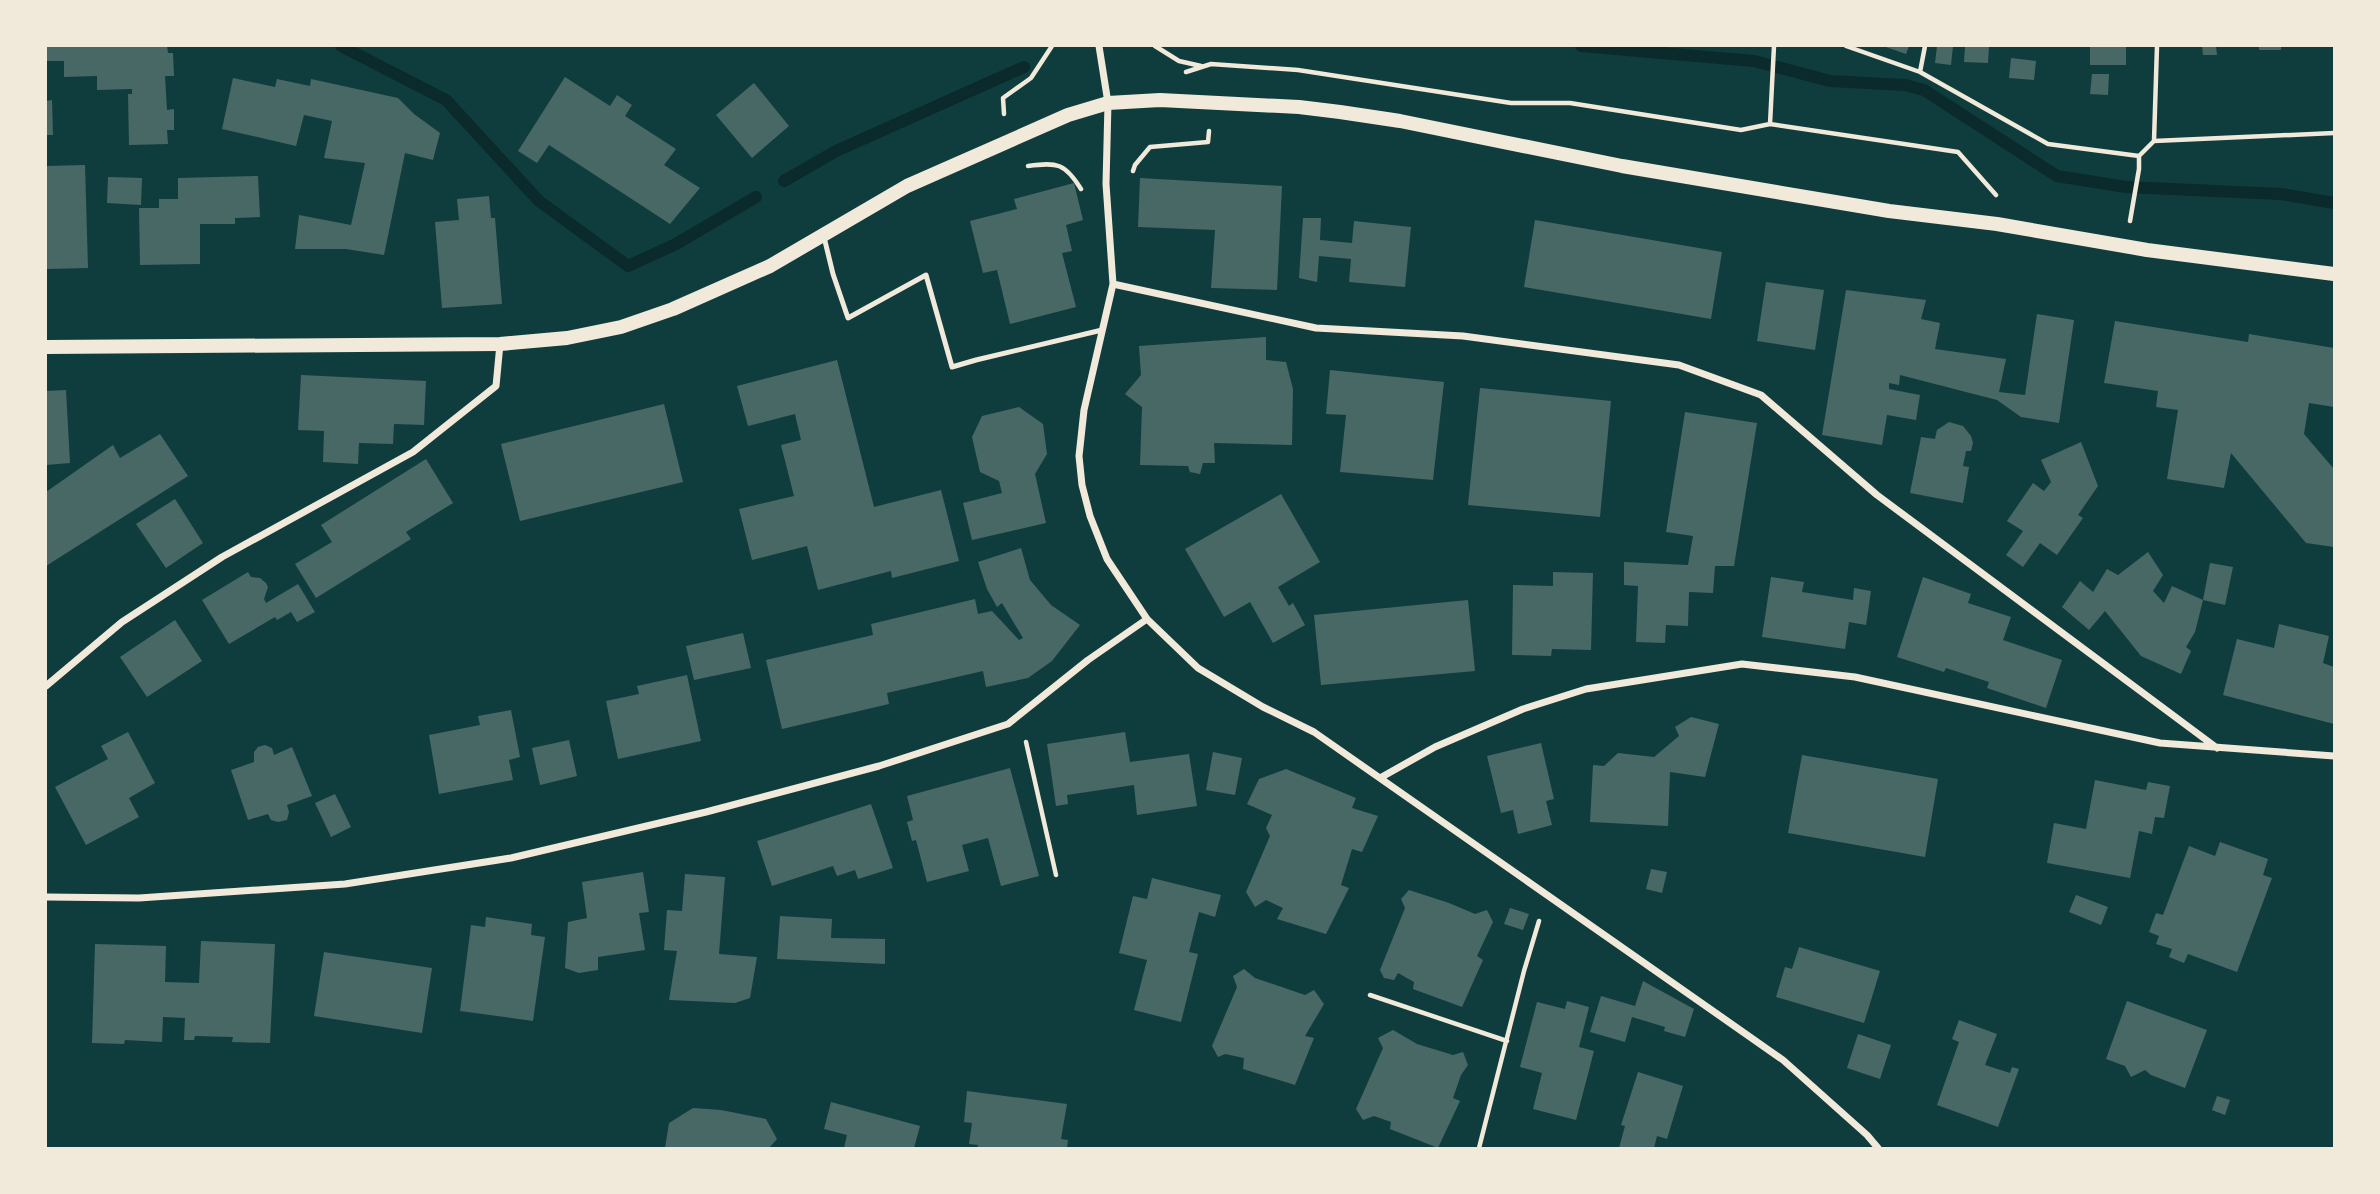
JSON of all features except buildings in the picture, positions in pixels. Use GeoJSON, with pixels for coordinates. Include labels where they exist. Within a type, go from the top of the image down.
{"type":"FeatureCollection","features":[{"type":"Feature","properties":{"kind":"main road"},"geometry":{"type":"LineString","coordinates":[[46,347],[500,344],[567,338],[621,327],[707,295],[770,266],[907,186],[1068,115],[1108,103],[1160,100],[1299,107],[1401,121],[1662,173],[1889,211],[1997,224],[2147,250],[2334,274]]}},
{"type":"Feature","properties":{"kind":"street"},"geometry":{"type":"LineString","coordinates":[[1099,46],[1108,103],[1107,184],[1112,284],[1084,410],[1079,456],[1082,485],[1090,516],[1107,559],[1147,619],[1198,668],[1263,707],[1314,732],[1783,1060],[1867,1135],[1878,1149]]}},
{"type":"Feature","properties":{"kind":"street"},"geometry":{"type":"LineString","coordinates":[[1112,284],[1316,328],[1463,336],[1679,365],[1761,395],[1877,495],[2217,748]]}},
{"type":"Feature","properties":{"kind":"street"},"geometry":{"type":"LineString","coordinates":[[46,687],[122,622],[222,557],[413,452],[496,386],[500,344]]}},
{"type":"Feature","properties":{"kind":"street"},"geometry":{"type":"LineString","coordinates":[[46,897],[139,898],[345,884],[511,858],[706,812],[879,766],[1008,724],[1088,660],[1147,619]]}},
{"type":"Feature","properties":{"kind":"street"},"geometry":{"type":"LineString","coordinates":[[1380,778],[1447,741],[1522,709],[1586,689],[1742,664],[1856,677],[2160,743],[2334,756]]}},
{"type":"Feature","properties":{"kind":"lane"},"geometry":{"type":"LineString","coordinates":[[824,236],[848,318],[926,275],[952,367],[1102,330]]}},
{"type":"Feature","properties":{"kind":"path"},"geometry":{"type":"LineString","coordinates":[[1155,46],[1179,61],[1201,66],[1211,64],[1298,70],[1511,103],[1570,103],[1741,130],[1770,124],[1958,152],[1996,192],[1997,224]]}},
{"type":"Feature","properties":{"kind":"path"},"geometry":{"type":"LineString","coordinates":[[1770,124],[1774,46]]}},
{"type":"Feature","properties":{"kind":"path"},"geometry":{"type":"LineString","coordinates":[[1846,46],[1920,72],[2048,144],[2139,156]]}},
{"type":"Feature","properties":{"kind":"path"},"geometry":{"type":"LineString","coordinates":[[1920,72],[1925,46]]}},
{"type":"Feature","properties":{"kind":"path"},"geometry":{"type":"LineString","coordinates":[[2154,141],[2157,46]]}},
{"type":"Feature","properties":{"kind":"path"},"geometry":{"type":"LineString","coordinates":[[2133,203],[2139,156],[2154,141],[2334,133]]}},
{"type":"Feature","properties":{"kind":"path"},"geometry":{"type":"LineString","coordinates":[[1025,736],[1056,875]]}},
{"type":"Feature","properties":{"kind":"path"},"geometry":{"type":"LineString","coordinates":[[1479,1149],[1541,914]]}},
{"type":"Feature","properties":{"kind":"path"},"geometry":{"type":"LineString","coordinates":[[1370,995],[1507,1041]]}},
{"type":"Feature","properties":{"kind":"waterway"},"geometry":{"type":"LineString","coordinates":[[341,46],[446,100],[539,201],[628,266],[676,244],[756,197]]}},
{"type":"Feature","properties":{"kind":"waterway"},"geometry":{"type":"LineString","coordinates":[[1581,46],[1754,61],[1830,81],[1905,85],[1924,90],[2057,176],[2126,187],[2281,194],[2334,203]]}},
{"type":"Feature","properties":{"kind":"waterway"},"geometry":{"type":"LineString","coordinates":[[784,181],[836,151],[1024,67]]}}]}
